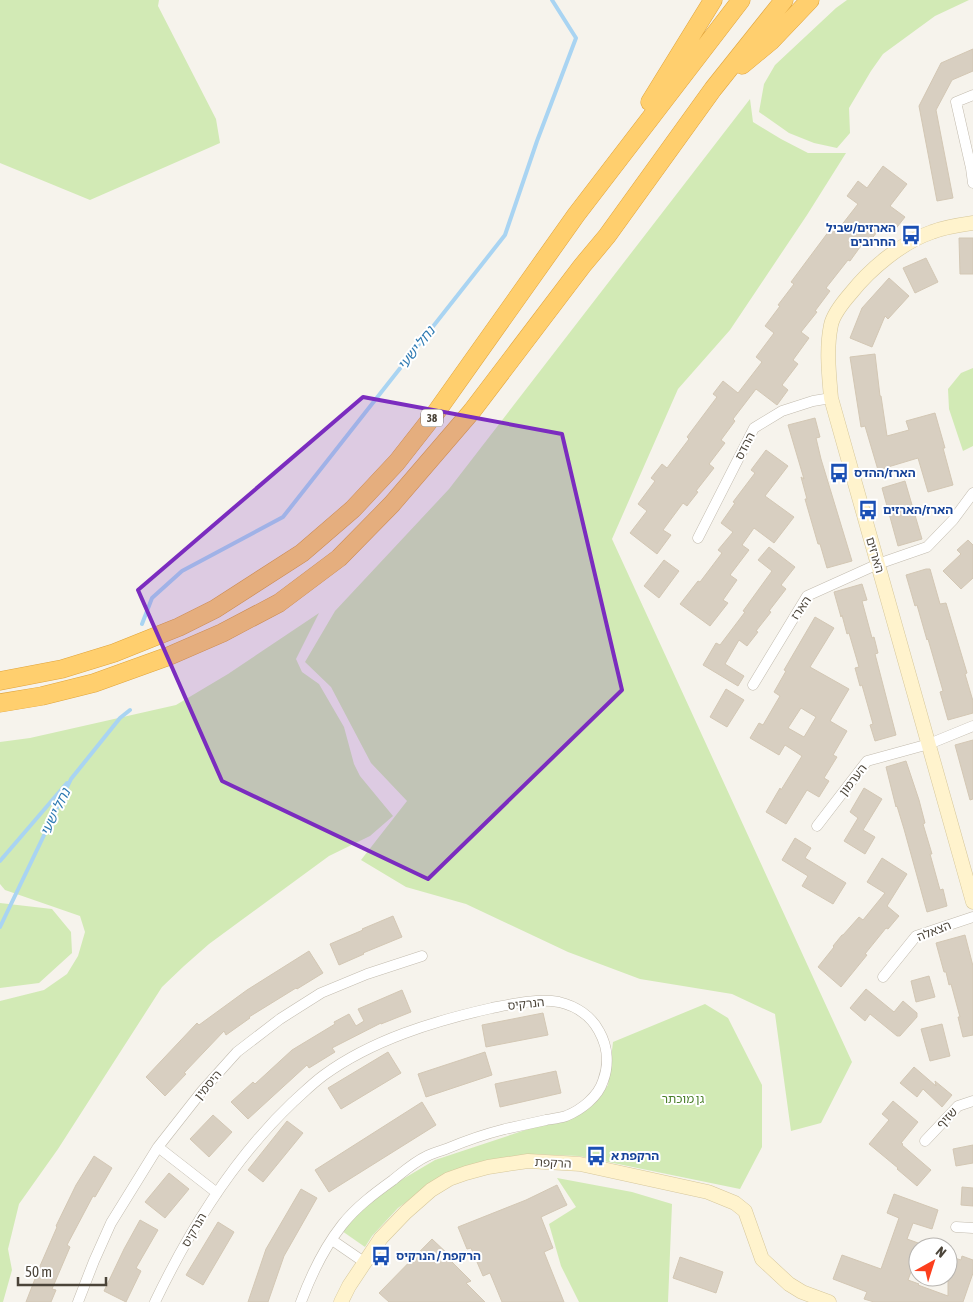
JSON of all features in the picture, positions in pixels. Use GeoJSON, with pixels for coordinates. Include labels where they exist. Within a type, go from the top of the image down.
{"type":"FeatureCollection","features":[{"type":"Feature","properties":{"kind":"highway"},"geometry":{"type":"LineString","coordinates":[[576,215],[651,101],[713,0]]}},
{"type":"Feature","properties":{"kind":"highway","name":"38"},"geometry":{"type":"LineString","coordinates":[[0,681],[62,670],[114,653],[179,627],[215,608],[302,553],[353,509],[397,462],[437,411],[576,215],[741,0]]}},
{"type":"Feature","properties":{"kind":"highway","name":"38"},"geometry":{"type":"LineString","coordinates":[[0,703],[94,684],[222,634],[279,604],[339,558],[392,504],[472,411],[607,236],[713,89],[784,0]]}},
{"type":"Feature","properties":{"kind":"highway"},"geometry":{"type":"LineString","coordinates":[[713,89],[771,40],[810,0]]}},
{"type":"Feature","properties":{"kind":"street"},"geometry":{"type":"LineString","coordinates":[[973,95],[956,102],[972,168],[973,183]]}},
{"type":"Feature","properties":{"kind":"street","name":"הארזים"},"geometry":{"type":"LineString","coordinates":[[973,223],[930,232],[908,243],[862,279],[844,302],[831,324],[828,350],[831,398],[973,902]]}},
{"type":"Feature","properties":{"kind":"street","name":"ההדס"},"geometry":{"type":"LineString","coordinates":[[698,538],[754,428],[782,411],[812,401],[831,398]]}},
{"type":"Feature","properties":{"kind":"street","name":"הארז"},"geometry":{"type":"LineString","coordinates":[[753,685],[807,596],[878,564],[927,546],[953,520],[973,493]]}},
{"type":"Feature","properties":{"kind":"street","name":"הערמון"},"geometry":{"type":"LineString","coordinates":[[817,826],[868,761],[929,744],[973,726]]}},
{"type":"Feature","properties":{"kind":"street","name":"הצאלה"},"geometry":{"type":"LineString","coordinates":[[883,977],[916,936],[973,917]]}},
{"type":"Feature","properties":{"kind":"street","name":"היסמין"},"geometry":{"type":"LineString","coordinates":[[78,1302],[111,1223],[158,1147],[202,1091],[236,1052],[280,1019],[321,993],[367,974],[422,956]]}},
{"type":"Feature","properties":{"kind":"street","name":"הנרקיס"},"geometry":{"type":"LineString","coordinates":[[155,1302],[164,1282],[217,1193],[252,1145],[278,1116],[324,1075],[383,1042],[465,1014],[512,1004],[541,1001],[558,1002],[575,1008],[589,1017],[604,1041],[607,1056],[602,1085],[592,1099],[583,1107],[566,1116],[501,1130],[426,1156],[384,1186],[359,1207],[342,1225],[312,1274],[301,1302]]}},
{"type":"Feature","properties":{"kind":"street","name":"שזיף"},"geometry":{"type":"LineString","coordinates":[[925,1141],[958,1106],[973,1101]]}},
{"type":"Feature","properties":{"kind":"street"},"geometry":{"type":"LineString","coordinates":[[158,1147],[217,1193]]}},
{"type":"Feature","properties":{"kind":"street","name":"הרקפת"},"geometry":{"type":"LineString","coordinates":[[341,1302],[349,1286],[381,1238],[431,1190],[449,1179],[466,1173],[488,1167],[528,1161],[580,1164],[708,1192],[735,1203],[745,1211],[762,1259],[789,1284],[802,1292],[829,1302]]}},
{"type":"Feature","properties":{"kind":"street"},"geometry":{"type":"LineString","coordinates":[[956,1227],[973,1228]]}},
{"type":"Feature","properties":{"kind":"street"},"geometry":{"type":"LineString","coordinates":[[332,1240],[364,1262]]}},
{"type":"Feature","properties":{"kind":"highlighted area"},"geometry":{"type":"Polygon","coordinates":[[[363,397],[562,434],[622,690],[428,879],[222,781],[138,590],[363,397]]]}},
{"type":"Feature","properties":{"kind":"green space"},"geometry":{"type":"Polygon","coordinates":[[[0,0],[159,0],[158,6],[216,119],[220,143],[90,200],[0,163],[0,0]]]}},
{"type":"Feature","properties":{"kind":"green space"},"geometry":{"type":"Polygon","coordinates":[[[847,0],[969,0],[935,16],[883,54],[849,108],[850,133],[837,148],[814,143],[789,133],[759,112],[764,84],[775,65],[847,0]]]}},
{"type":"Feature","properties":{"kind":"green space"},"geometry":{"type":"Polygon","coordinates":[[[750,99],[753,122],[781,139],[808,153],[846,153],[730,330],[678,389],[612,539],[852,1062],[821,1123],[791,1131],[775,1014],[732,994],[640,979],[568,952],[466,904],[406,887],[361,860],[407,801],[371,763],[331,687],[305,662],[335,611],[449,489],[750,99]]]}},
{"type":"Feature","properties":{"kind":"green space"},"geometry":{"type":"Polygon","coordinates":[[[973,368],[973,446],[963,451],[949,409],[948,389],[961,373],[973,368]]]}},
{"type":"Feature","properties":{"kind":"green space"},"geometry":{"type":"Polygon","coordinates":[[[319,613],[296,659],[302,672],[319,684],[344,727],[354,764],[360,776],[393,816],[370,836],[329,856],[209,944],[162,987],[58,1149],[19,1204],[8,1249],[12,1270],[3,1302],[0,1302],[0,1001],[44,990],[67,974],[78,956],[85,932],[80,916],[5,890],[0,884],[0,742],[30,738],[176,705],[228,674],[319,613]]]}},
{"type":"Feature","properties":{"kind":"green space"},"geometry":{"type":"Polygon","coordinates":[[[0,903],[52,909],[71,932],[72,953],[39,983],[0,988],[0,903]]]}},
{"type":"Feature","properties":{"kind":"green space","name":"גן מוכתר"},"geometry":{"type":"Polygon","coordinates":[[[705,1004],[728,1018],[762,1085],[762,1147],[740,1189],[579,1156],[528,1154],[447,1175],[429,1185],[398,1208],[372,1236],[365,1247],[342,1231],[376,1195],[435,1160],[583,1111],[597,1100],[608,1085],[613,1042],[705,1004]]]}},
{"type":"Feature","properties":{"kind":"green space"},"geometry":{"type":"Polygon","coordinates":[[[557,1178],[632,1192],[672,1204],[668,1302],[579,1302],[561,1266],[549,1224],[576,1207],[557,1178]]]}},
{"type":"Feature","properties":{"kind":"building"},"geometry":{"type":"Polygon","coordinates":[[[973,49],[973,71],[952,80],[936,110],[953,198],[937,201],[919,106],[941,63],[973,49]]]}},
{"type":"Feature","properties":{"kind":"building"},"geometry":{"type":"Polygon","coordinates":[[[883,166],[907,184],[890,206],[905,217],[894,231],[884,223],[866,246],[863,243],[826,288],[830,291],[815,311],[817,312],[801,332],[809,338],[793,360],[798,364],[782,385],[788,390],[777,405],[756,389],[733,419],[735,421],[721,440],[725,443],[709,464],[714,468],[687,506],[683,503],[663,530],[671,535],[657,554],[630,533],[647,511],[638,504],[655,481],[651,478],[662,464],[667,468],[689,439],[687,437],[717,397],[713,394],[723,381],[738,393],[762,362],[756,357],[774,333],[765,326],[794,284],[791,282],[832,227],[837,231],[858,204],[847,196],[858,181],[867,188],[883,166]]]}},
{"type":"Feature","properties":{"kind":"building"},"geometry":{"type":"Polygon","coordinates":[[[959,238],[973,238],[973,274],[960,274],[959,238]]]}},
{"type":"Feature","properties":{"kind":"building"},"geometry":{"type":"Polygon","coordinates":[[[926,258],[938,282],[915,293],[903,268],[926,258]]]}},
{"type":"Feature","properties":{"kind":"building"},"geometry":{"type":"Polygon","coordinates":[[[889,278],[909,296],[888,319],[885,316],[872,347],[850,338],[862,308],[889,278]]]}},
{"type":"Feature","properties":{"kind":"building"},"geometry":{"type":"Polygon","coordinates":[[[875,354],[887,436],[909,430],[906,421],[935,413],[953,485],[928,492],[918,458],[878,470],[865,426],[861,427],[850,357],[875,354]]]}},
{"type":"Feature","properties":{"kind":"building"},"geometry":{"type":"Polygon","coordinates":[[[815,418],[820,437],[816,438],[821,459],[852,561],[827,568],[805,499],[807,499],[801,477],[804,479],[788,425],[815,418]]]}},
{"type":"Feature","properties":{"kind":"building"},"geometry":{"type":"Polygon","coordinates":[[[766,450],[788,466],[765,496],[794,517],[774,543],[754,528],[742,545],[749,550],[730,575],[737,580],[723,600],[728,603],[710,626],[680,604],[722,553],[718,550],[733,532],[721,523],[735,503],[733,502],[755,473],[751,470],[766,450]]]}},
{"type":"Feature","properties":{"kind":"building"},"geometry":{"type":"Polygon","coordinates":[[[905,481],[922,539],[898,546],[882,488],[905,481]]]}},
{"type":"Feature","properties":{"kind":"building"},"geometry":{"type":"Polygon","coordinates":[[[968,540],[973,545],[973,578],[961,589],[943,571],[961,554],[957,550],[968,540]]]}},
{"type":"Feature","properties":{"kind":"building"},"geometry":{"type":"Polygon","coordinates":[[[769,547],[795,567],[781,585],[786,589],[769,611],[771,612],[756,631],[758,632],[747,646],[739,640],[725,664],[744,676],[738,686],[703,665],[716,643],[720,645],[772,571],[758,560],[769,547]]]}},
{"type":"Feature","properties":{"kind":"building"},"geometry":{"type":"Polygon","coordinates":[[[664,560],[679,571],[659,598],[644,586],[664,560]]]}},
{"type":"Feature","properties":{"kind":"building"},"geometry":{"type":"Polygon","coordinates":[[[930,569],[940,604],[946,603],[967,673],[965,674],[973,701],[973,713],[948,720],[940,692],[943,691],[928,639],[917,605],[915,606],[906,575],[930,569]]]}},
{"type":"Feature","properties":{"kind":"building"},"geometry":{"type":"Polygon","coordinates":[[[862,584],[867,600],[862,601],[872,638],[874,637],[878,653],[875,654],[896,735],[875,741],[870,725],[873,724],[855,668],[859,667],[834,592],[862,584]]]}},
{"type":"Feature","properties":{"kind":"building"},"geometry":{"type":"Polygon","coordinates":[[[815,617],[834,628],[810,667],[849,689],[830,721],[847,731],[833,755],[837,757],[824,778],[829,781],[819,797],[807,790],[786,824],[766,812],[802,756],[785,745],[779,755],[750,738],[759,723],[763,725],[780,696],[774,692],[786,671],[784,670],[815,617]],[[801,708],[788,728],[804,737],[816,717],[801,708]]]}},
{"type":"Feature","properties":{"kind":"building"},"geometry":{"type":"Polygon","coordinates":[[[726,689],[744,700],[727,727],[710,717],[726,689]]]}},
{"type":"Feature","properties":{"kind":"building"},"geometry":{"type":"Polygon","coordinates":[[[973,740],[973,799],[970,800],[955,745],[973,740]]]}},
{"type":"Feature","properties":{"kind":"building"},"geometry":{"type":"Polygon","coordinates":[[[906,761],[919,800],[925,823],[923,824],[932,854],[930,854],[940,890],[943,889],[947,906],[927,912],[886,767],[906,761]]]}},
{"type":"Feature","properties":{"kind":"building"},"geometry":{"type":"Polygon","coordinates":[[[864,788],[882,799],[863,830],[875,837],[865,854],[844,841],[858,818],[850,812],[864,788]]]}},
{"type":"Feature","properties":{"kind":"building"},"geometry":{"type":"Polygon","coordinates":[[[795,838],[811,848],[805,858],[846,883],[833,904],[802,886],[808,876],[782,860],[795,838]]]}},
{"type":"Feature","properties":{"kind":"building"},"geometry":{"type":"Polygon","coordinates":[[[882,858],[907,874],[887,906],[899,916],[888,929],[886,928],[841,987],[818,967],[842,935],[859,917],[863,920],[885,893],[867,882],[882,858]]]}},
{"type":"Feature","properties":{"kind":"building"},"geometry":{"type":"Polygon","coordinates":[[[393,916],[402,937],[339,965],[330,944],[393,916]]]}},
{"type":"Feature","properties":{"kind":"building"},"geometry":{"type":"Polygon","coordinates":[[[965,935],[973,966],[973,1035],[963,1037],[951,984],[949,985],[946,972],[944,972],[936,943],[965,935]]]}},
{"type":"Feature","properties":{"kind":"building"},"geometry":{"type":"Polygon","coordinates":[[[309,951],[323,973],[249,1017],[226,1035],[224,1031],[165,1096],[146,1077],[197,1023],[199,1025],[247,990],[309,951]]]}},
{"type":"Feature","properties":{"kind":"building"},"geometry":{"type":"Polygon","coordinates":[[[929,976],[935,997],[916,1002],[911,981],[929,976]]]}},
{"type":"Feature","properties":{"kind":"building"},"geometry":{"type":"Polygon","coordinates":[[[866,989],[894,1012],[903,1001],[917,1013],[917,1017],[900,1036],[897,1036],[870,1014],[865,1021],[850,1008],[866,989]]]}},
{"type":"Feature","properties":{"kind":"building"},"geometry":{"type":"Polygon","coordinates":[[[402,990],[411,1012],[381,1023],[332,1048],[335,1052],[309,1068],[307,1065],[248,1119],[231,1102],[253,1082],[255,1084],[292,1050],[335,1024],[334,1022],[349,1014],[356,1026],[364,1021],[358,1009],[402,990]]]}},
{"type":"Feature","properties":{"kind":"building"},"geometry":{"type":"Polygon","coordinates":[[[543,1013],[548,1035],[486,1047],[482,1025],[543,1013]]]}},
{"type":"Feature","properties":{"kind":"building"},"geometry":{"type":"Polygon","coordinates":[[[942,1024],[950,1056],[930,1061],[921,1029],[942,1024]]]}},
{"type":"Feature","properties":{"kind":"building"},"geometry":{"type":"Polygon","coordinates":[[[388,1052],[401,1073],[341,1109],[328,1088],[388,1052]]]}},
{"type":"Feature","properties":{"kind":"building"},"geometry":{"type":"Polygon","coordinates":[[[485,1052],[492,1075],[426,1097],[418,1074],[485,1052]]]}},
{"type":"Feature","properties":{"kind":"building"},"geometry":{"type":"Polygon","coordinates":[[[914,1067],[936,1086],[935,1081],[952,1095],[942,1107],[923,1089],[917,1097],[900,1083],[914,1067]]]}},
{"type":"Feature","properties":{"kind":"building"},"geometry":{"type":"Polygon","coordinates":[[[556,1071],[561,1093],[500,1107],[495,1084],[556,1071]]]}},
{"type":"Feature","properties":{"kind":"building"},"geometry":{"type":"Polygon","coordinates":[[[893,1101],[918,1122],[901,1143],[931,1170],[917,1186],[869,1144],[889,1120],[882,1114],[893,1101]]]}},
{"type":"Feature","properties":{"kind":"building"},"geometry":{"type":"Polygon","coordinates":[[[422,1102],[436,1125],[329,1192],[315,1170],[422,1102]]]}},
{"type":"Feature","properties":{"kind":"building"},"geometry":{"type":"Polygon","coordinates":[[[213,1115],[232,1132],[209,1157],[190,1139],[213,1115]]]}},
{"type":"Feature","properties":{"kind":"building"},"geometry":{"type":"Polygon","coordinates":[[[287,1121],[303,1133],[263,1182],[248,1170],[287,1121]]]}},
{"type":"Feature","properties":{"kind":"building"},"geometry":{"type":"Polygon","coordinates":[[[973,1145],[973,1163],[956,1166],[953,1149],[973,1145]]]}},
{"type":"Feature","properties":{"kind":"building"},"geometry":{"type":"Polygon","coordinates":[[[94,1156],[112,1168],[95,1197],[93,1196],[67,1245],[70,1247],[52,1289],[56,1290],[51,1302],[26,1302],[56,1226],[76,1185],[94,1156]]]}},
{"type":"Feature","properties":{"kind":"building"},"geometry":{"type":"Polygon","coordinates":[[[169,1173],[189,1189],[165,1218],[145,1202],[169,1173]]]}},
{"type":"Feature","properties":{"kind":"building"},"geometry":{"type":"Polygon","coordinates":[[[557,1185],[567,1205],[541,1217],[553,1248],[544,1252],[564,1302],[502,1302],[490,1273],[483,1276],[471,1248],[467,1249],[458,1227],[526,1200],[557,1185]]]}},
{"type":"Feature","properties":{"kind":"building"},"geometry":{"type":"Polygon","coordinates":[[[962,1187],[973,1188],[973,1206],[961,1205],[962,1187]]]}},
{"type":"Feature","properties":{"kind":"building"},"geometry":{"type":"Polygon","coordinates":[[[301,1189],[317,1198],[284,1256],[268,1302],[248,1302],[266,1249],[301,1189]]]}},
{"type":"Feature","properties":{"kind":"building"},"geometry":{"type":"Polygon","coordinates":[[[894,1194],[938,1210],[932,1229],[913,1223],[907,1239],[908,1287],[923,1287],[948,1296],[948,1287],[958,1287],[958,1259],[961,1260],[962,1256],[973,1260],[973,1273],[963,1302],[874,1302],[864,1299],[867,1292],[833,1279],[842,1255],[881,1269],[899,1218],[887,1213],[894,1194]]]}},
{"type":"Feature","properties":{"kind":"building"},"geometry":{"type":"Polygon","coordinates":[[[140,1220],[158,1230],[136,1268],[141,1271],[126,1302],[104,1291],[140,1220]]]}},
{"type":"Feature","properties":{"kind":"building"},"geometry":{"type":"Polygon","coordinates":[[[218,1222],[234,1232],[203,1285],[186,1275],[218,1222]]]}},
{"type":"Feature","properties":{"kind":"building"},"geometry":{"type":"Polygon","coordinates":[[[432,1239],[450,1256],[447,1257],[471,1281],[466,1283],[485,1302],[389,1302],[379,1293],[432,1239]]]}},
{"type":"Feature","properties":{"kind":"building"},"geometry":{"type":"Polygon","coordinates":[[[680,1257],[723,1272],[716,1293],[673,1278],[680,1257]]]}},
{"type":"Feature","properties":{"kind":"waterway","name":"נחל ישעי"},"geometry":{"type":"LineString","coordinates":[[142,624],[152,598],[182,571],[283,517],[505,235],[537,141],[576,38],[552,0]]}},
{"type":"Feature","properties":{"kind":"waterway","name":"נחל ישעי"},"geometry":{"type":"LineString","coordinates":[[0,927],[71,779],[120,718],[130,710]]}},
{"type":"Feature","properties":{"kind":"waterway"},"geometry":{"type":"LineString","coordinates":[[0,861],[67,783]]}},
{"type":"Feature","properties":{"kind":"place","name":"הארזים/שביל החרובים"},"geometry":{"type":"Point","coordinates":[911,235]}},
{"type":"Feature","properties":{"kind":"place","name":"הארז/ההדס"},"geometry":{"type":"Point","coordinates":[839,473]}},
{"type":"Feature","properties":{"kind":"place","name":"הארז/הארזים"},"geometry":{"type":"Point","coordinates":[868,510]}},
{"type":"Feature","properties":{"kind":"place","name":"הרקפת א"},"geometry":{"type":"Point","coordinates":[596,1156]}},
{"type":"Feature","properties":{"kind":"place","name":"הרקפת / הנרקיס"},"geometry":{"type":"Point","coordinates":[381,1256]}}]}
